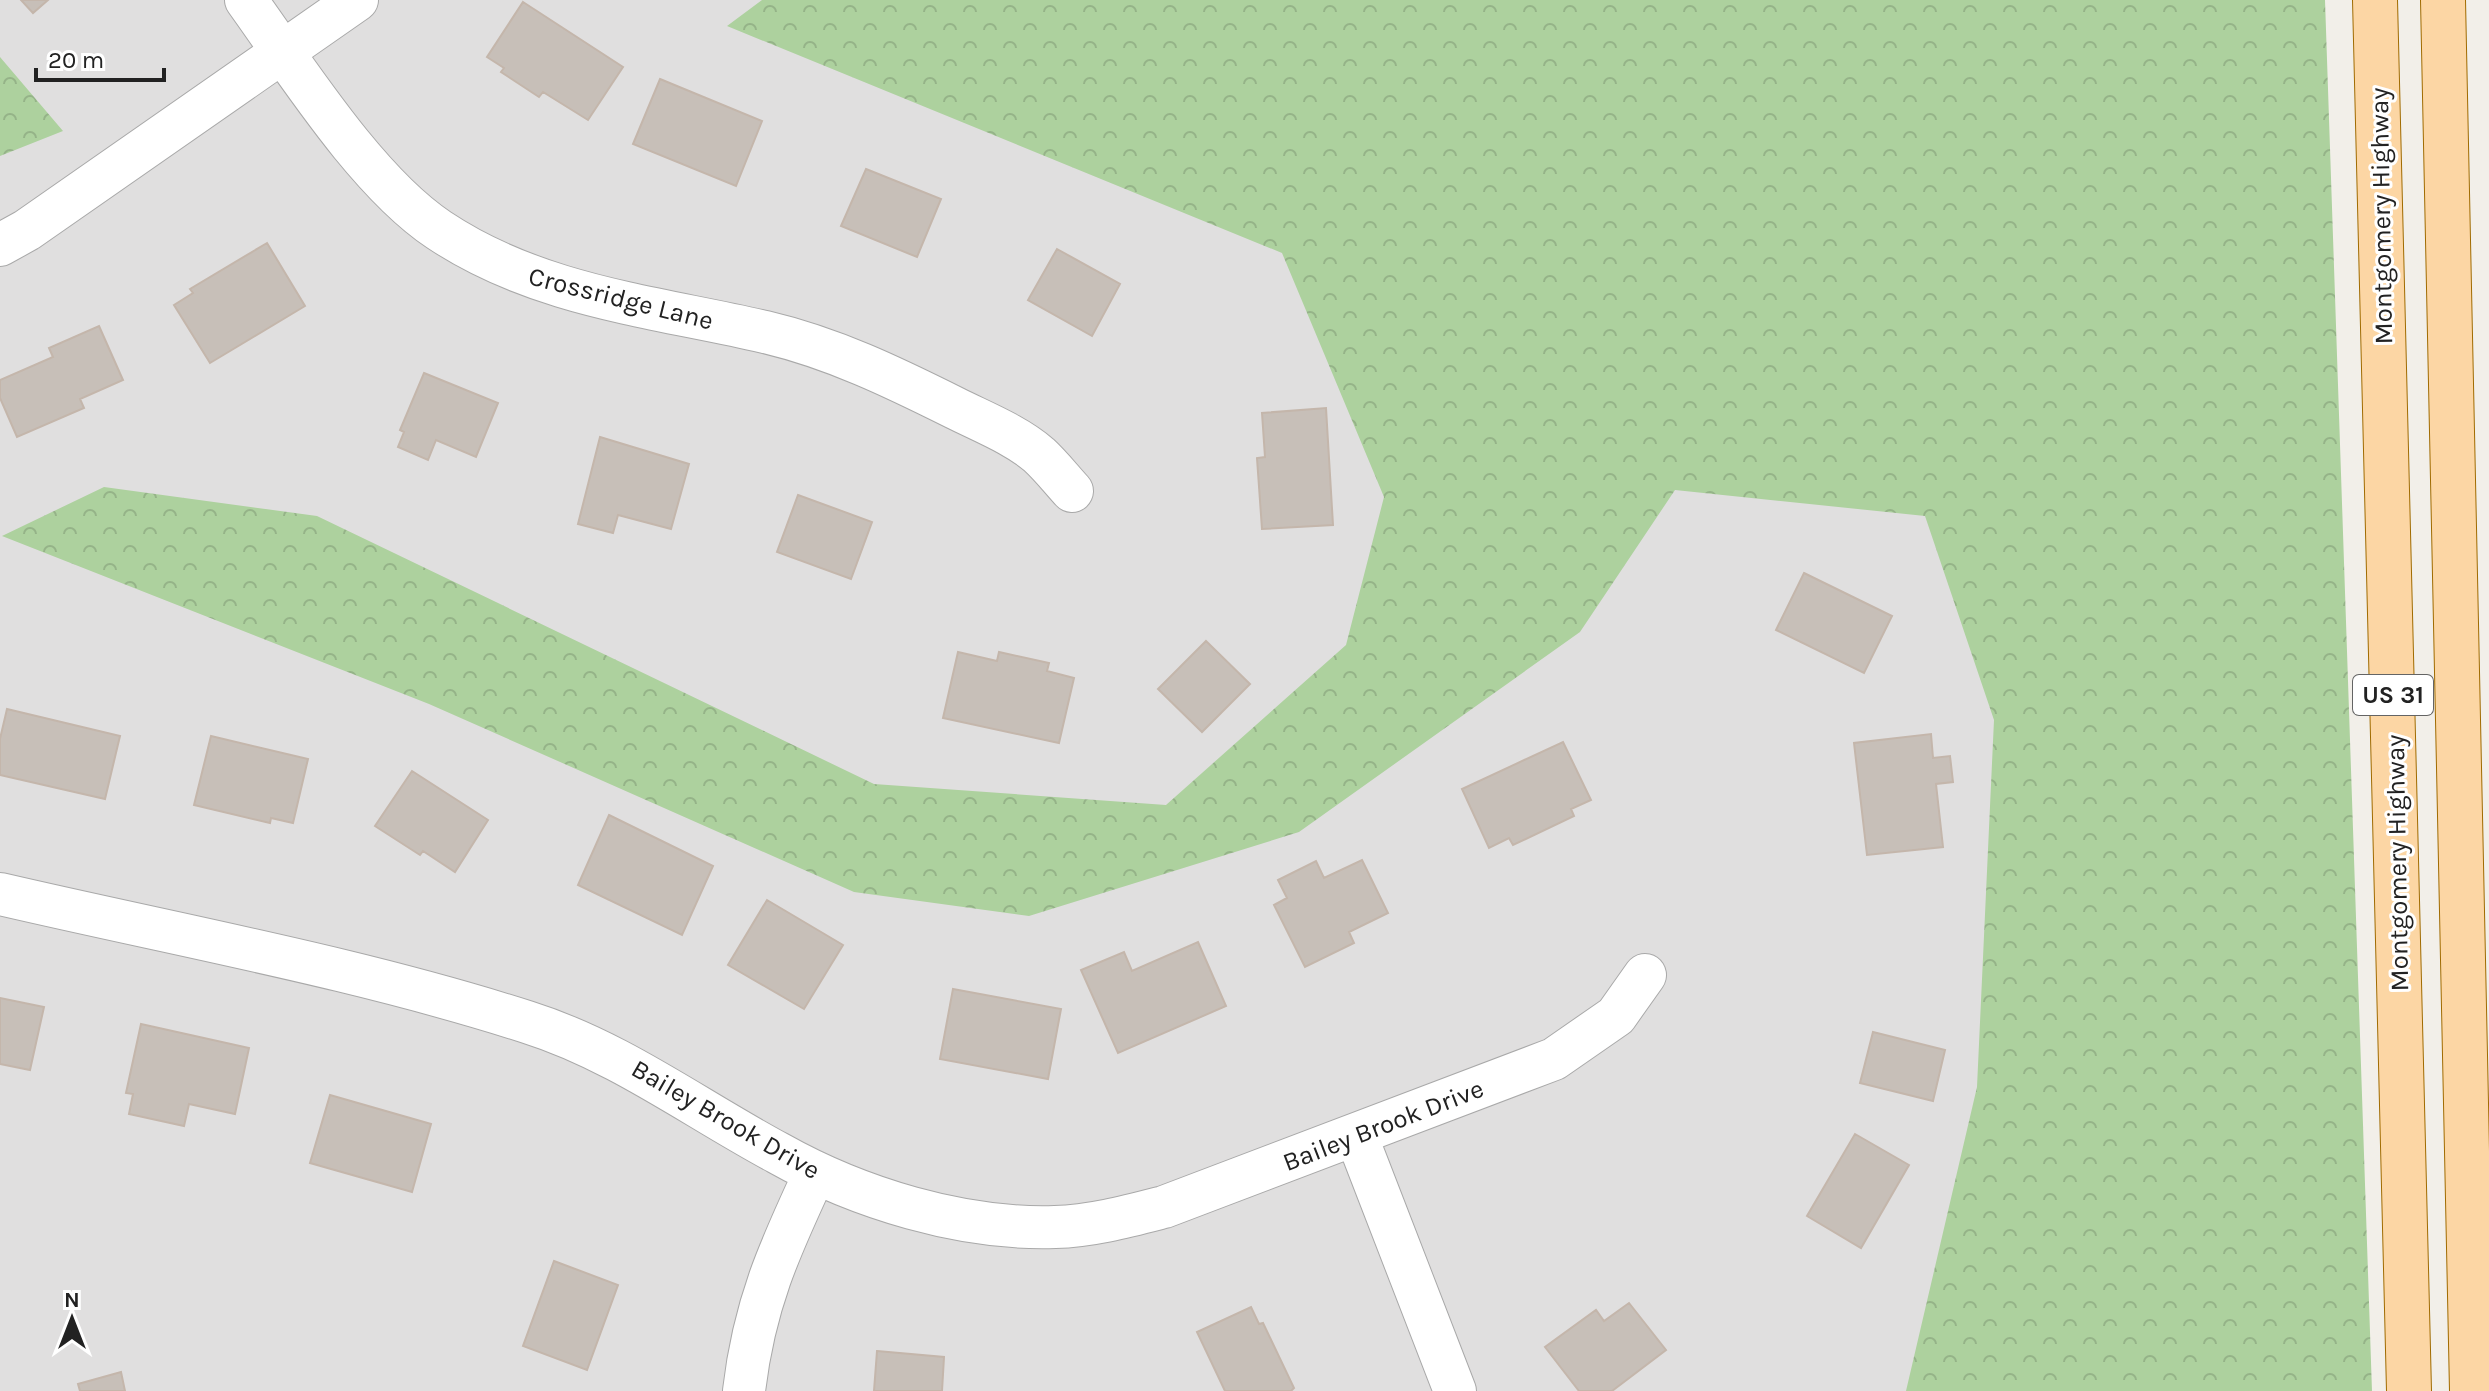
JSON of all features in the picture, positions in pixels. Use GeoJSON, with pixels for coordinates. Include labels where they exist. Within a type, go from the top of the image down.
{"type":"FeatureCollection","features":[{"type":"Feature","properties":{"kind":"main road","name":"Montgomery Highway"},"geometry":{"type":"LineString","coordinates":[[2375,0],[2409,1391]]}},
{"type":"Feature","properties":{"kind":"main road","name":"US 31"},"geometry":{"type":"LineString","coordinates":[[2443,0],[2472,1391]]}},
{"type":"Feature","properties":{"kind":"street","name":"Crossridge Lane"},"geometry":{"type":"LineString","coordinates":[[246,0],[379,177],[408,206],[440,231],[494,261],[555,287],[766,333],[872,367],[996,428],[1038,455],[1072,491]]}},
{"type":"Feature","properties":{"kind":"street"},"geometry":{"type":"LineString","coordinates":[[0,245],[357,0]]}},
{"type":"Feature","properties":{"kind":"street","name":"Bailey Brook Drive"},"geometry":{"type":"LineString","coordinates":[[0,894],[381,980],[530,1022],[621,1059],[815,1173],[902,1203],[1006,1226],[1056,1227],[1116,1219],[1164,1207],[1554,1059],[1616,1016],[1645,975]]}},
{"type":"Feature","properties":{"kind":"street"},"geometry":{"type":"LineString","coordinates":[[1356,1135],[1455,1391]]}},
{"type":"Feature","properties":{"kind":"street"},"geometry":{"type":"LineString","coordinates":[[744,1391],[758,1305],[771,1265],[815,1173]]}},
{"type":"Feature","properties":{"kind":"shaded area"},"geometry":{"type":"Polygon","coordinates":[[[0,0],[2201,0],[2240,1391],[0,1391],[0,0]]]}},
{"type":"Feature","properties":{"kind":"green space"},"geometry":{"type":"Polygon","coordinates":[[[762,0],[2325,0],[2372,1391],[1906,1391],[1977,1087],[1994,720],[1925,516],[1675,490],[1580,632],[1299,832],[1029,916],[854,892],[429,704],[2,536],[104,487],[317,516],[874,784],[1166,805],[1346,645],[1384,497],[1282,253],[727,26],[762,0]]]}},
{"type":"Feature","properties":{"kind":"green space"},"geometry":{"type":"Polygon","coordinates":[[[0,57],[63,131],[0,156],[0,57]]]}},
{"type":"Feature","properties":{"kind":"building"},"geometry":{"type":"Polygon","coordinates":[[[21,0],[48,0],[33,13],[21,0]]]}},
{"type":"Feature","properties":{"kind":"building"},"geometry":{"type":"Polygon","coordinates":[[[523,2],[623,67],[588,120],[543,92],[539,97],[501,72],[504,68],[487,57],[523,2]]]}},
{"type":"Feature","properties":{"kind":"building"},"geometry":{"type":"Polygon","coordinates":[[[660,79],[762,121],[736,186],[633,144],[660,79]]]}},
{"type":"Feature","properties":{"kind":"building"},"geometry":{"type":"Polygon","coordinates":[[[866,169],[941,199],[917,257],[841,226],[866,169]]]}},
{"type":"Feature","properties":{"kind":"building"},"geometry":{"type":"Polygon","coordinates":[[[267,243],[305,306],[210,363],[174,305],[193,293],[190,289],[267,243]]]}},
{"type":"Feature","properties":{"kind":"building"},"geometry":{"type":"Polygon","coordinates":[[[1057,249],[1120,284],[1092,336],[1028,300],[1057,249]]]}},
{"type":"Feature","properties":{"kind":"building"},"geometry":{"type":"Polygon","coordinates":[[[99,326],[123,380],[80,399],[84,408],[17,437],[0,398],[0,380],[53,357],[49,348],[99,326]]]}},
{"type":"Feature","properties":{"kind":"building"},"geometry":{"type":"Polygon","coordinates":[[[424,373],[498,403],[476,457],[436,440],[428,460],[398,447],[404,432],[400,430],[424,373]]]}},
{"type":"Feature","properties":{"kind":"building"},"geometry":{"type":"Polygon","coordinates":[[[1326,408],[1333,525],[1262,529],[1257,458],[1265,457],[1262,413],[1326,408]]]}},
{"type":"Feature","properties":{"kind":"building"},"geometry":{"type":"Polygon","coordinates":[[[600,437],[689,464],[671,529],[618,515],[613,533],[578,524],[600,437]]]}},
{"type":"Feature","properties":{"kind":"building"},"geometry":{"type":"Polygon","coordinates":[[[798,495],[872,522],[851,579],[777,552],[798,495]]]}},
{"type":"Feature","properties":{"kind":"building"},"geometry":{"type":"Polygon","coordinates":[[[1804,573],[1892,616],[1864,673],[1776,630],[1804,573]]]}},
{"type":"Feature","properties":{"kind":"building"},"geometry":{"type":"Polygon","coordinates":[[[1206,641],[1250,684],[1202,732],[1158,689],[1206,641]]]}},
{"type":"Feature","properties":{"kind":"building"},"geometry":{"type":"Polygon","coordinates":[[[958,652],[997,661],[999,652],[1049,663],[1047,671],[1074,678],[1059,743],[943,718],[958,652]]]}},
{"type":"Feature","properties":{"kind":"building"},"geometry":{"type":"Polygon","coordinates":[[[7,709],[120,736],[105,799],[0,775],[0,739],[7,709]]]}},
{"type":"Feature","properties":{"kind":"building"},"geometry":{"type":"Polygon","coordinates":[[[1931,734],[1933,758],[1950,756],[1953,782],[1936,784],[1943,847],[1867,855],[1854,743],[1931,734]]]}},
{"type":"Feature","properties":{"kind":"building"},"geometry":{"type":"Polygon","coordinates":[[[211,736],[308,759],[293,823],[271,818],[270,823],[194,805],[211,736]]]}},
{"type":"Feature","properties":{"kind":"building"},"geometry":{"type":"Polygon","coordinates":[[[1563,742],[1591,800],[1571,809],[1574,816],[1513,845],[1509,838],[1489,848],[1462,789],[1563,742]]]}},
{"type":"Feature","properties":{"kind":"building"},"geometry":{"type":"Polygon","coordinates":[[[412,771],[488,820],[455,872],[423,851],[420,855],[375,826],[412,771]]]}},
{"type":"Feature","properties":{"kind":"building"},"geometry":{"type":"Polygon","coordinates":[[[609,815],[713,866],[682,935],[578,885],[609,815]]]}},
{"type":"Feature","properties":{"kind":"building"},"geometry":{"type":"Polygon","coordinates":[[[1362,860],[1388,913],[1349,932],[1354,943],[1305,967],[1274,905],[1287,898],[1278,880],[1316,861],[1324,878],[1362,860]]]}},
{"type":"Feature","properties":{"kind":"building"},"geometry":{"type":"Polygon","coordinates":[[[767,900],[843,945],[804,1009],[728,965],[767,900]]]}},
{"type":"Feature","properties":{"kind":"building"},"geometry":{"type":"Polygon","coordinates":[[[1198,942],[1226,1006],[1118,1053],[1081,970],[1124,952],[1132,971],[1198,942]]]}},
{"type":"Feature","properties":{"kind":"building"},"geometry":{"type":"Polygon","coordinates":[[[953,989],[1061,1009],[1048,1079],[940,1059],[953,989]]]}},
{"type":"Feature","properties":{"kind":"building"},"geometry":{"type":"Polygon","coordinates":[[[0,998],[44,1007],[30,1070],[0,1064],[0,998]]]}},
{"type":"Feature","properties":{"kind":"building"},"geometry":{"type":"Polygon","coordinates":[[[141,1024],[249,1048],[235,1114],[189,1104],[184,1126],[129,1114],[133,1094],[126,1093],[141,1024]]]}},
{"type":"Feature","properties":{"kind":"building"},"geometry":{"type":"Polygon","coordinates":[[[1873,1032],[1945,1050],[1933,1101],[1860,1083],[1873,1032]]]}},
{"type":"Feature","properties":{"kind":"building"},"geometry":{"type":"Polygon","coordinates":[[[330,1095],[431,1124],[412,1192],[310,1163],[330,1095]]]}},
{"type":"Feature","properties":{"kind":"building"},"geometry":{"type":"Polygon","coordinates":[[[1855,1134],[1909,1165],[1861,1248],[1807,1216],[1855,1134]]]}},
{"type":"Feature","properties":{"kind":"building"},"geometry":{"type":"Polygon","coordinates":[[[554,1261],[618,1285],[587,1370],[523,1346],[554,1261]]]}},
{"type":"Feature","properties":{"kind":"building"},"geometry":{"type":"Polygon","coordinates":[[[1629,1303],[1666,1350],[1612,1391],[1579,1391],[1545,1347],[1596,1310],[1604,1321],[1629,1303]]]}},
{"type":"Feature","properties":{"kind":"building"},"geometry":{"type":"Polygon","coordinates":[[[1251,1307],[1259,1324],[1263,1323],[1294,1388],[1291,1391],[1225,1391],[1197,1332],[1251,1307]]]}},
{"type":"Feature","properties":{"kind":"building"},"geometry":{"type":"Polygon","coordinates":[[[877,1351],[944,1357],[942,1391],[874,1391],[877,1351]]]}},
{"type":"Feature","properties":{"kind":"building"},"geometry":{"type":"Polygon","coordinates":[[[121,1372],[125,1391],[80,1391],[78,1384],[121,1372]]]}}]}
